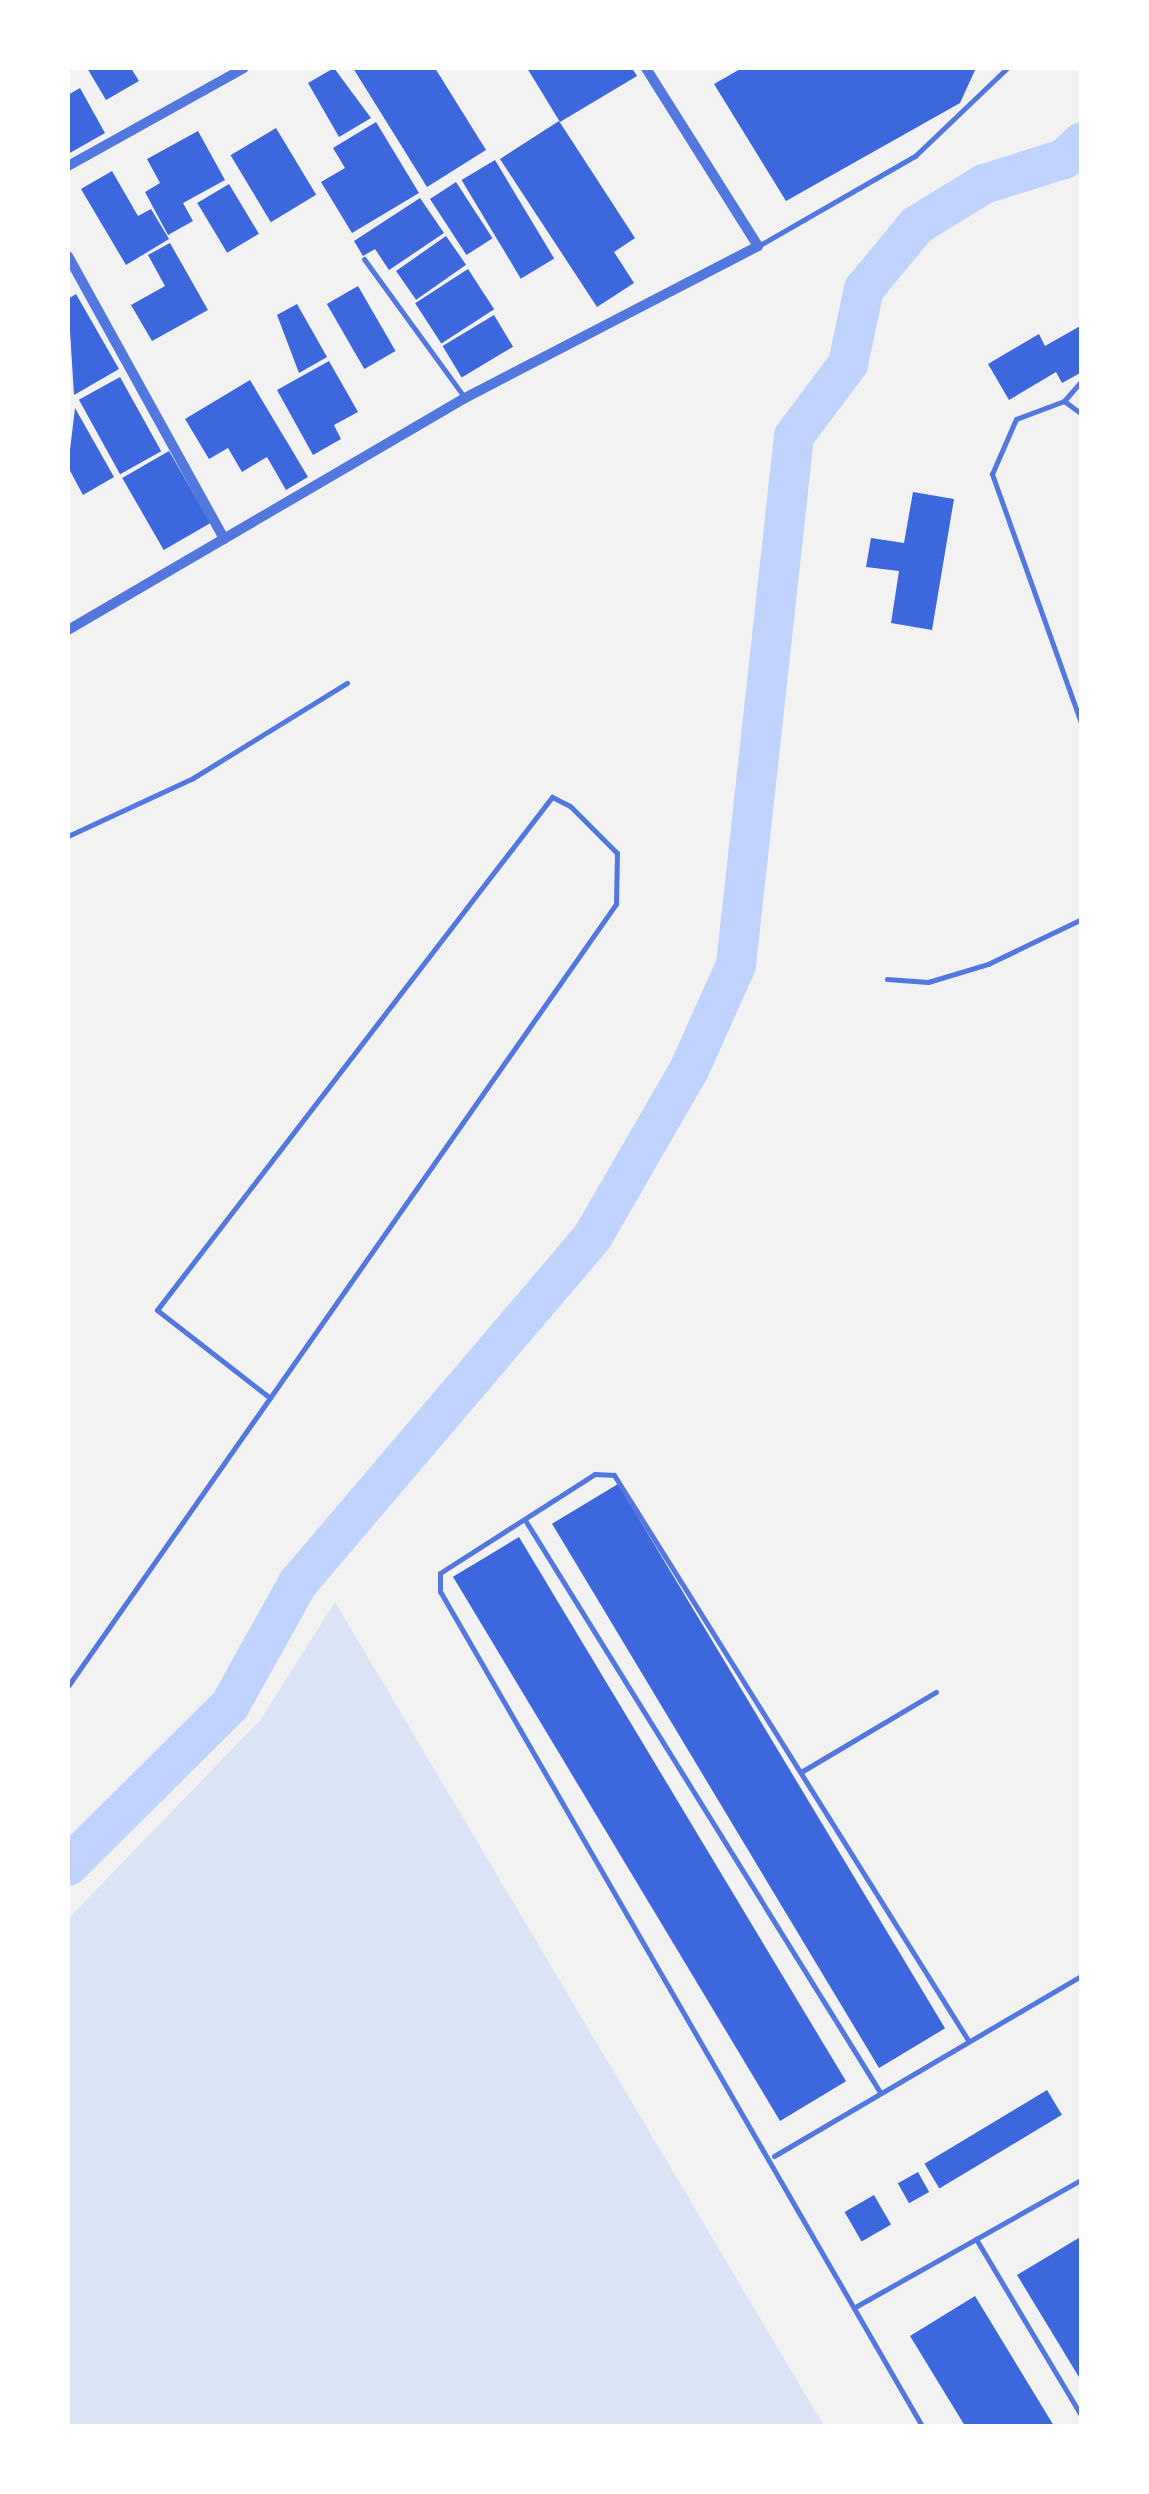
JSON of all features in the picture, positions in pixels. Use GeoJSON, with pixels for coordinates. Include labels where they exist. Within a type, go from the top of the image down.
{"type":"FeatureCollection","features":[{"type":"Feature","properties":{"kind":"street"},"geometry":{"type":"LineString","coordinates":[[68,166],[244,68]]}},
{"type":"Feature","properties":{"kind":"street"},"geometry":{"type":"LineString","coordinates":[[68,630],[465,398],[758,246],[646,68]]}},
{"type":"Feature","properties":{"kind":"street"},"geometry":{"type":"LineString","coordinates":[[68,256],[224,538]]}},
{"type":"Feature","properties":{"kind":"lane"},"geometry":{"type":"LineString","coordinates":[[758,246],[915,156],[1007,68]]}},
{"type":"Feature","properties":{"kind":"lane"},"geometry":{"type":"LineString","coordinates":[[364,260],[465,398]]}},
{"type":"Feature","properties":{"kind":"lane"},"geometry":{"type":"LineString","coordinates":[[1082,380],[1064,401],[1016,419],[992,474],[1082,726]]}},
{"type":"Feature","properties":{"kind":"lane"},"geometry":{"type":"LineString","coordinates":[[1064,401],[1082,414]]}},
{"type":"Feature","properties":{"kind":"lane"},"geometry":{"type":"LineString","coordinates":[[68,836],[194,778],[347,683]]}},
{"type":"Feature","properties":{"kind":"lane"},"geometry":{"type":"LineString","coordinates":[[68,1686],[270,1398],[616,904],[617,852],[570,806],[552,797],[157,1310],[270,1398]]}},
{"type":"Feature","properties":{"kind":"lane"},"geometry":{"type":"LineString","coordinates":[[887,980],[928,982],[988,964],[1082,919]]}},
{"type":"Feature","properties":{"kind":"lane"},"geometry":{"type":"LineString","coordinates":[[922,2426],[773,2157],[440,1591],[445,1568],[595,1474],[614,1475],[968,2040]]}},
{"type":"Feature","properties":{"kind":"lane"},"geometry":{"type":"LineString","coordinates":[[524,1520],[880,2092]]}},
{"type":"Feature","properties":{"kind":"lane"},"geometry":{"type":"LineString","coordinates":[[801,1772],[936,1692]]}},
{"type":"Feature","properties":{"kind":"lane"},"geometry":{"type":"LineString","coordinates":[[773,2157],[1082,1975]]}},
{"type":"Feature","properties":{"kind":"lane"},"geometry":{"type":"LineString","coordinates":[[857,2306],[1082,2179]]}},
{"type":"Feature","properties":{"kind":"lane"},"geometry":{"type":"LineString","coordinates":[[976,2239],[1082,2417]]}},
{"type":"Feature","properties":{"kind":"shaded area"},"geometry":{"type":"Polygon","coordinates":[[[335,1602],[824,2426],[68,2426],[68,1919],[261,1719],[335,1602]]]}},
{"type":"Feature","properties":{"kind":"building"},"geometry":{"type":"Polygon","coordinates":[[[87,68],[131,68],[139,81],[106,100],[87,68]]]}},
{"type":"Feature","properties":{"kind":"building"},"geometry":{"type":"Polygon","coordinates":[[[334,68],[371,118],[339,137],[308,83],[334,68]]]}},
{"type":"Feature","properties":{"kind":"building"},"geometry":{"type":"Polygon","coordinates":[[[353,68],[435,68],[486,150],[427,187],[353,68]]]}},
{"type":"Feature","properties":{"kind":"building"},"geometry":{"type":"Polygon","coordinates":[[[527,68],[632,68],[637,76],[560,122],[527,68]]]}},
{"type":"Feature","properties":{"kind":"building"},"geometry":{"type":"Polygon","coordinates":[[[742,68],[976,68],[960,103],[786,201],[714,84],[742,68]]]}},
{"type":"Feature","properties":{"kind":"building"},"geometry":{"type":"Polygon","coordinates":[[[80,88],[105,133],[68,154],[68,95],[80,88]]]}},
{"type":"Feature","properties":{"kind":"building"},"geometry":{"type":"Polygon","coordinates":[[[559,121],[635,238],[614,252],[634,283],[597,307],[500,159],[559,121]]]}},
{"type":"Feature","properties":{"kind":"building"},"geometry":{"type":"Polygon","coordinates":[[[376,122],[419,193],[352,233],[321,182],[345,168],[333,148],[376,122]]]}},
{"type":"Feature","properties":{"kind":"building"},"geometry":{"type":"Polygon","coordinates":[[[276,128],[316,195],[271,222],[231,155],[276,128]]]}},
{"type":"Feature","properties":{"kind":"building"},"geometry":{"type":"Polygon","coordinates":[[[198,131],[225,180],[183,203],[193,221],[168,235],[145,192],[160,183],[147,159],[198,131]]]}},
{"type":"Feature","properties":{"kind":"building"},"geometry":{"type":"Polygon","coordinates":[[[495,160],[554,259],[521,279],[462,180],[495,160]]]}},
{"type":"Feature","properties":{"kind":"building"},"geometry":{"type":"Polygon","coordinates":[[[112,171],[138,216],[151,209],[169,239],[126,265],[81,189],[112,171]]]}},
{"type":"Feature","properties":{"kind":"building"},"geometry":{"type":"Polygon","coordinates":[[[456,182],[492,238],[466,255],[430,199],[456,182]]]}},
{"type":"Feature","properties":{"kind":"building"},"geometry":{"type":"Polygon","coordinates":[[[229,184],[259,234],[227,253],[197,203],[229,184]]]}},
{"type":"Feature","properties":{"kind":"building"},"geometry":{"type":"Polygon","coordinates":[[[420,198],[444,233],[389,270],[375,249],[363,256],[354,241],[420,198]]]}},
{"type":"Feature","properties":{"kind":"building"},"geometry":{"type":"Polygon","coordinates":[[[446,236],[466,265],[416,300],[396,271],[446,236]]]}},
{"type":"Feature","properties":{"kind":"building"},"geometry":{"type":"Polygon","coordinates":[[[170,243],[208,310],[152,341],[131,305],[165,286],[148,255],[170,243]]]}},
{"type":"Feature","properties":{"kind":"building"},"geometry":{"type":"Polygon","coordinates":[[[468,269],[494,309],[441,344],[415,303],[468,269]]]}},
{"type":"Feature","properties":{"kind":"building"},"geometry":{"type":"Polygon","coordinates":[[[358,286],[396,351],[364,369],[327,304],[358,286]]]}},
{"type":"Feature","properties":{"kind":"building"},"geometry":{"type":"Polygon","coordinates":[[[76,294],[119,369],[74,395],[68,299],[76,294]]]}},
{"type":"Feature","properties":{"kind":"building"},"geometry":{"type":"Polygon","coordinates":[[[297,304],[327,357],[299,373],[277,315],[297,304]]]}},
{"type":"Feature","properties":{"kind":"building"},"geometry":{"type":"Polygon","coordinates":[[[494,315],[513,347],[462,378],[443,346],[494,315]]]}},
{"type":"Feature","properties":{"kind":"building"},"geometry":{"type":"Polygon","coordinates":[[[1082,325],[1082,372],[1062,383],[1056,372],[1009,400],[988,364],[1039,334],[1045,346],[1082,325]]]}},
{"type":"Feature","properties":{"kind":"building"},"geometry":{"type":"Polygon","coordinates":[[[329,361],[358,412],[334,425],[341,439],[313,455],[277,390],[329,361]]]}},
{"type":"Feature","properties":{"kind":"building"},"geometry":{"type":"Polygon","coordinates":[[[120,377],[161,451],[120,474],[79,400],[120,377]]]}},
{"type":"Feature","properties":{"kind":"building"},"geometry":{"type":"Polygon","coordinates":[[[250,380],[308,477],[286,490],[267,457],[242,472],[228,448],[209,459],[185,419],[250,380]]]}},
{"type":"Feature","properties":{"kind":"building"},"geometry":{"type":"Polygon","coordinates":[[[75,408],[114,477],[83,495],[68,467],[75,408]]]}},
{"type":"Feature","properties":{"kind":"building"},"geometry":{"type":"Polygon","coordinates":[[[169,451],[210,523],[164,550],[122,478],[169,451]]]}},
{"type":"Feature","properties":{"kind":"building"},"geometry":{"type":"Polygon","coordinates":[[[913,492],[954,499],[932,630],[891,623],[899,571],[866,567],[871,538],[904,543],[913,492]]]}},
{"type":"Feature","properties":{"kind":"building"},"geometry":{"type":"Polygon","coordinates":[[[618,1484],[945,2028],[879,2068],[552,1524],[618,1484]]]}},
{"type":"Feature","properties":{"kind":"building"},"geometry":{"type":"Polygon","coordinates":[[[519,1537],[846,2081],[780,2121],[453,1577],[519,1537]]]}},
{"type":"Feature","properties":{"kind":"building"},"geometry":{"type":"Polygon","coordinates":[[[1047,2090],[1062,2115],[939,2189],[924,2164],[1047,2090]]]}},
{"type":"Feature","properties":{"kind":"building"},"geometry":{"type":"Polygon","coordinates":[[[918,2172],[929,2192],[909,2203],[898,2183],[918,2172]]]}},
{"type":"Feature","properties":{"kind":"building"},"geometry":{"type":"Polygon","coordinates":[[[874,2195],[891,2224],[862,2241],[845,2212],[874,2195]]]}},
{"type":"Feature","properties":{"kind":"building"},"geometry":{"type":"Polygon","coordinates":[[[1082,2236],[1082,2382],[1017,2275],[1082,2236]]]}},
{"type":"Feature","properties":{"kind":"building"},"geometry":{"type":"Polygon","coordinates":[[[975,2296],[1054,2426],[965,2426],[910,2336],[975,2296]]]}},
{"type":"Feature","properties":{"kind":"waterway"},"geometry":{"type":"LineString","coordinates":[[68,1866],[230,1705],[298,1583],[593,1236],[689,1070],[736,965],[794,436],[848,364],[864,289],[917,225],[984,184],[1064,159],[1082,142]]}}]}
